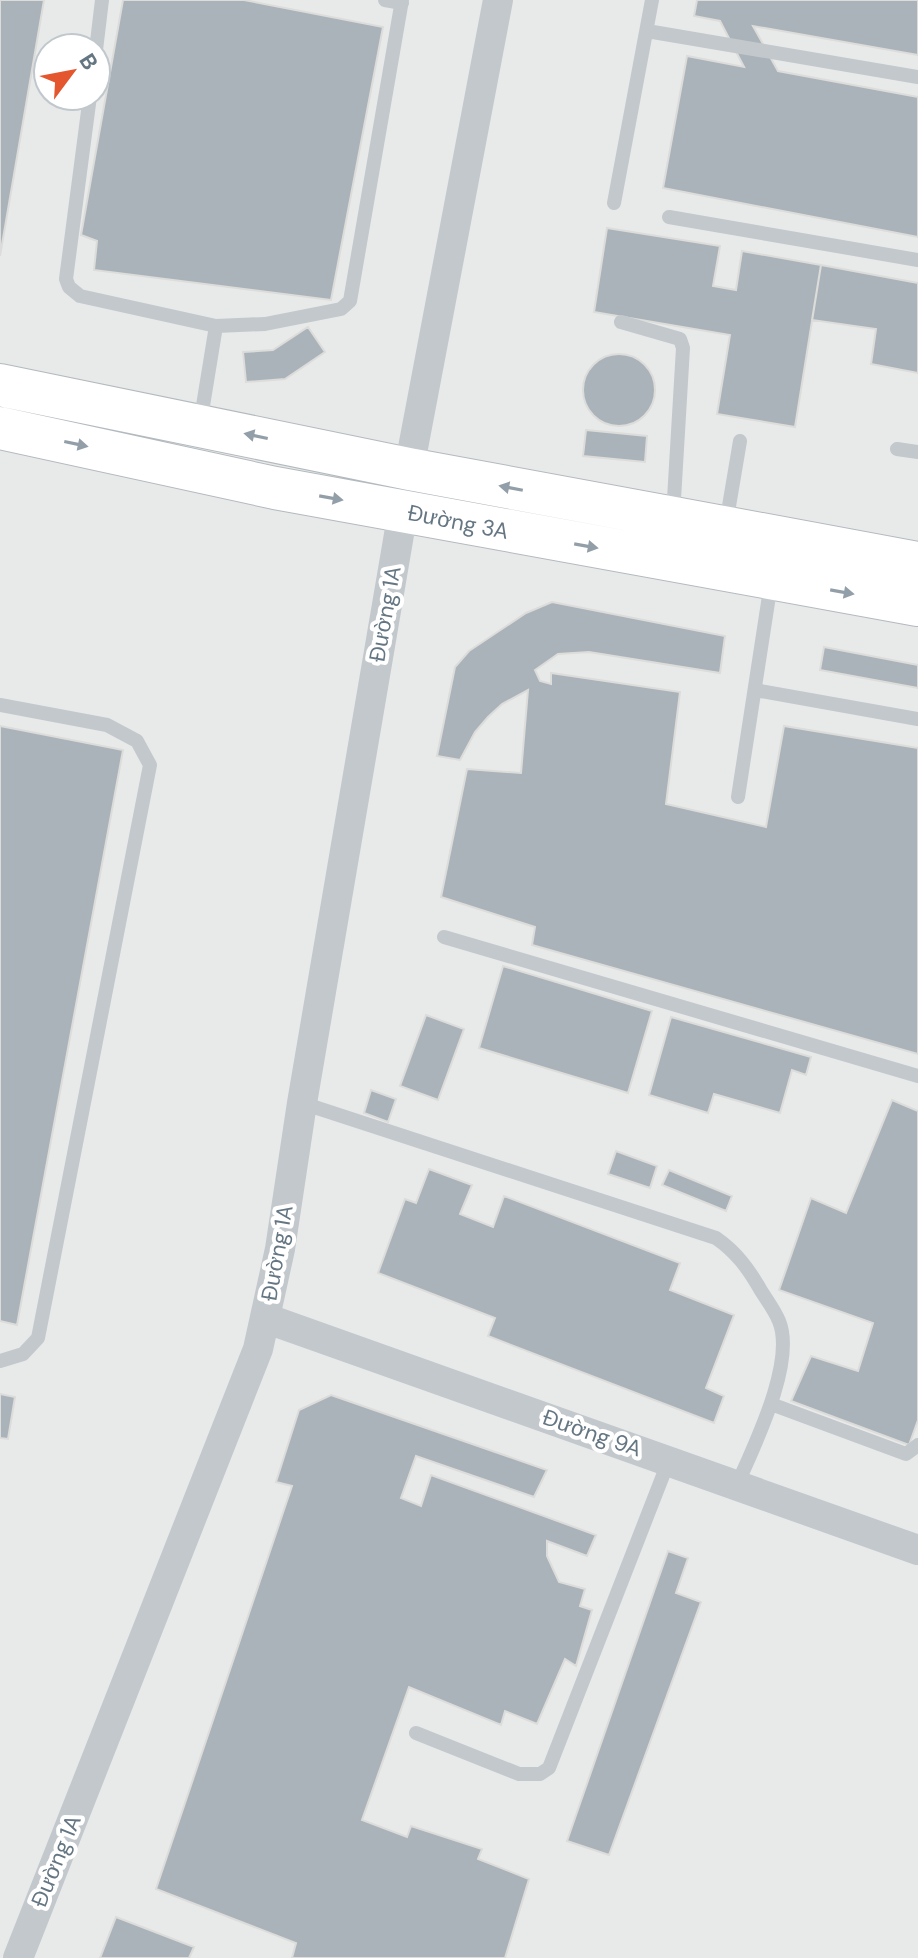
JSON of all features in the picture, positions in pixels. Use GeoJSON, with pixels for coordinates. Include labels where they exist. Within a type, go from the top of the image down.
{"type":"FeatureCollection","features":[{"type":"Feature","properties":{"kind":"street"},"geometry":{"type":"LineString","coordinates":[[403,511],[498,0]]}},
{"type":"Feature","properties":{"kind":"street","name":"Đường 3A"},"geometry":{"type":"LineString","coordinates":[[0,385],[409,469],[918,563]]}},
{"type":"Feature","properties":{"kind":"street","name":"Đường 3A"},"geometry":{"type":"LineString","coordinates":[[0,428],[275,488],[918,605]]}},
{"type":"Feature","properties":{"kind":"street","name":"Đường 1A"},"geometry":{"type":"LineString","coordinates":[[18,1958],[258,1349],[280,1249],[403,511]]}},
{"type":"Feature","properties":{"kind":"street","name":"Đường 9A"},"geometry":{"type":"LineString","coordinates":[[265,1318],[918,1550]]}},
{"type":"Feature","properties":{"kind":"lane"},"geometry":{"type":"LineString","coordinates":[[98,32],[102,0]]}},
{"type":"Feature","properties":{"kind":"lane"},"geometry":{"type":"LineString","coordinates":[[88,112],[66,279],[69,287],[80,296],[216,326],[265,324],[341,309],[350,301],[402,1],[385,0]]}},
{"type":"Feature","properties":{"kind":"lane"},"geometry":{"type":"LineString","coordinates":[[614,203],[652,0]]}},
{"type":"Feature","properties":{"kind":"lane"},"geometry":{"type":"LineString","coordinates":[[647,31],[918,77]]}},
{"type":"Feature","properties":{"kind":"lane"},"geometry":{"type":"LineString","coordinates":[[669,217],[918,260]]}},
{"type":"Feature","properties":{"kind":"lane"},"geometry":{"type":"LineString","coordinates":[[621,322],[680,339],[683,348],[673,518]]}},
{"type":"Feature","properties":{"kind":"lane"},"geometry":{"type":"LineString","coordinates":[[200,425],[216,326]]}},
{"type":"Feature","properties":{"kind":"lane"},"geometry":{"type":"LineString","coordinates":[[726,527],[740,441]]}},
{"type":"Feature","properties":{"kind":"lane"},"geometry":{"type":"LineString","coordinates":[[897,449],[918,452]]}},
{"type":"Feature","properties":{"kind":"lane"},"geometry":{"type":"LineString","coordinates":[[738,797],[772,579]]}},
{"type":"Feature","properties":{"kind":"lane"},"geometry":{"type":"LineString","coordinates":[[755,690],[918,719]]}},
{"type":"Feature","properties":{"kind":"lane"},"geometry":{"type":"LineString","coordinates":[[0,705],[107,725],[137,741],[150,765],[38,1338],[23,1354],[0,1361]]}},
{"type":"Feature","properties":{"kind":"lane"},"geometry":{"type":"LineString","coordinates":[[444,937],[918,1076]]}},
{"type":"Feature","properties":{"kind":"lane"},"geometry":{"type":"LineString","coordinates":[[302,1103],[716,1238],[735,1251],[780,1322],[782,1348],[771,1404],[737,1485]]}},
{"type":"Feature","properties":{"kind":"lane"},"geometry":{"type":"LineString","coordinates":[[771,1404],[906,1454],[918,1445]]}},
{"type":"Feature","properties":{"kind":"lane"},"geometry":{"type":"LineString","coordinates":[[416,1733],[519,1774],[540,1774],[549,1768],[669,1460]]}},
{"type":"Feature","properties":{"kind":"shaded area"},"geometry":{"type":"Polygon","coordinates":[[[0,0],[918,0],[918,1958],[0,1958],[0,0]]]}},
{"type":"Feature","properties":{"kind":"building"},"geometry":{"type":"Polygon","coordinates":[[[0,0],[44,0],[38,32],[32,32],[32,70],[0,256],[0,0]]]}},
{"type":"Feature","properties":{"kind":"building"},"geometry":{"type":"Polygon","coordinates":[[[123,0],[244,0],[383,27],[331,300],[94,270],[97,241],[81,235],[103,112],[112,112],[112,62],[123,0]]]}},
{"type":"Feature","properties":{"kind":"building"},"geometry":{"type":"Polygon","coordinates":[[[697,0],[918,0],[918,55],[753,26],[778,71],[918,97],[918,237],[663,188],[687,56],[744,67],[720,21],[694,16],[697,0]]]}},
{"type":"Feature","properties":{"kind":"building"},"geometry":{"type":"Polygon","coordinates":[[[607,228],[720,246],[713,286],[736,290],[742,251],[821,265],[795,427],[717,414],[730,335],[594,312],[607,228]]]}},
{"type":"Feature","properties":{"kind":"building"},"geometry":{"type":"Polygon","coordinates":[[[821,265],[918,283],[918,373],[871,364],[876,329],[812,320],[821,265]]]}},
{"type":"Feature","properties":{"kind":"building"},"geometry":{"type":"Polygon","coordinates":[[[308,327],[325,352],[285,379],[246,382],[243,352],[273,350],[308,327]]]}},
{"type":"Feature","properties":{"kind":"building"},"geometry":{"type":"Polygon","coordinates":[[[619,354],[639,360],[649,370],[655,390],[649,410],[639,420],[619,426],[599,420],[589,410],[583,390],[589,370],[599,360],[619,354]]]}},
{"type":"Feature","properties":{"kind":"building"},"geometry":{"type":"Polygon","coordinates":[[[586,430],[647,436],[645,462],[583,456],[586,430]]]}},
{"type":"Feature","properties":{"kind":"building"},"geometry":{"type":"Polygon","coordinates":[[[552,602],[725,636],[720,673],[589,652],[558,654],[535,670],[540,681],[551,684],[551,673],[680,692],[666,804],[766,827],[784,726],[918,748],[918,1054],[532,945],[535,927],[441,897],[467,769],[521,773],[528,690],[502,704],[488,717],[475,732],[460,760],[437,756],[455,667],[469,651],[526,613],[552,602]]]}},
{"type":"Feature","properties":{"kind":"building"},"geometry":{"type":"Polygon","coordinates":[[[824,647],[918,665],[918,688],[820,670],[824,647]]]}},
{"type":"Feature","properties":{"kind":"building"},"geometry":{"type":"Polygon","coordinates":[[[0,726],[123,750],[17,1325],[0,1321],[0,726]]]}},
{"type":"Feature","properties":{"kind":"building"},"geometry":{"type":"Polygon","coordinates":[[[503,966],[652,1011],[628,1093],[479,1048],[503,966]]]}},
{"type":"Feature","properties":{"kind":"building"},"geometry":{"type":"Polygon","coordinates":[[[426,1015],[464,1029],[438,1100],[400,1086],[426,1015]]]}},
{"type":"Feature","properties":{"kind":"building"},"geometry":{"type":"Polygon","coordinates":[[[671,1017],[811,1057],[806,1075],[792,1070],[780,1113],[714,1094],[708,1113],[649,1095],[671,1017]]]}},
{"type":"Feature","properties":{"kind":"building"},"geometry":{"type":"Polygon","coordinates":[[[371,1090],[396,1099],[388,1122],[364,1113],[371,1090]]]}},
{"type":"Feature","properties":{"kind":"building"},"geometry":{"type":"Polygon","coordinates":[[[892,1100],[918,1111],[918,1420],[909,1445],[791,1401],[811,1356],[858,1371],[873,1323],[779,1290],[811,1198],[846,1213],[892,1100]]]}},
{"type":"Feature","properties":{"kind":"building"},"geometry":{"type":"Polygon","coordinates":[[[616,1151],[657,1166],[650,1188],[608,1174],[616,1151]]]}},
{"type":"Feature","properties":{"kind":"building"},"geometry":{"type":"Polygon","coordinates":[[[429,1169],[472,1185],[460,1214],[493,1227],[504,1196],[680,1263],[670,1290],[734,1315],[706,1388],[724,1396],[714,1423],[488,1336],[495,1318],[378,1273],[405,1199],[416,1203],[429,1169]]]}},
{"type":"Feature","properties":{"kind":"building"},"geometry":{"type":"Polygon","coordinates":[[[669,1170],[732,1196],[726,1211],[662,1185],[669,1170]]]}},
{"type":"Feature","properties":{"kind":"building"},"geometry":{"type":"Polygon","coordinates":[[[0,1394],[15,1397],[8,1439],[0,1438],[0,1394]]]}},
{"type":"Feature","properties":{"kind":"building"},"geometry":{"type":"Polygon","coordinates":[[[331,1395],[547,1470],[534,1497],[416,1456],[401,1498],[421,1506],[431,1475],[596,1535],[587,1556],[547,1541],[547,1556],[559,1582],[585,1589],[580,1606],[592,1610],[576,1666],[565,1659],[537,1724],[505,1711],[501,1725],[409,1687],[362,1820],[407,1837],[411,1826],[482,1849],[478,1859],[529,1879],[505,1958],[292,1958],[296,1943],[156,1889],[292,1486],[276,1482],[299,1410],[331,1395]]]}},
{"type":"Feature","properties":{"kind":"building"},"geometry":{"type":"Polygon","coordinates":[[[668,1551],[688,1558],[676,1593],[701,1602],[609,1855],[567,1841],[668,1551]]]}},
{"type":"Feature","properties":{"kind":"building"},"geometry":{"type":"Polygon","coordinates":[[[116,1917],[194,1947],[189,1958],[100,1958],[116,1917]]]}}]}
